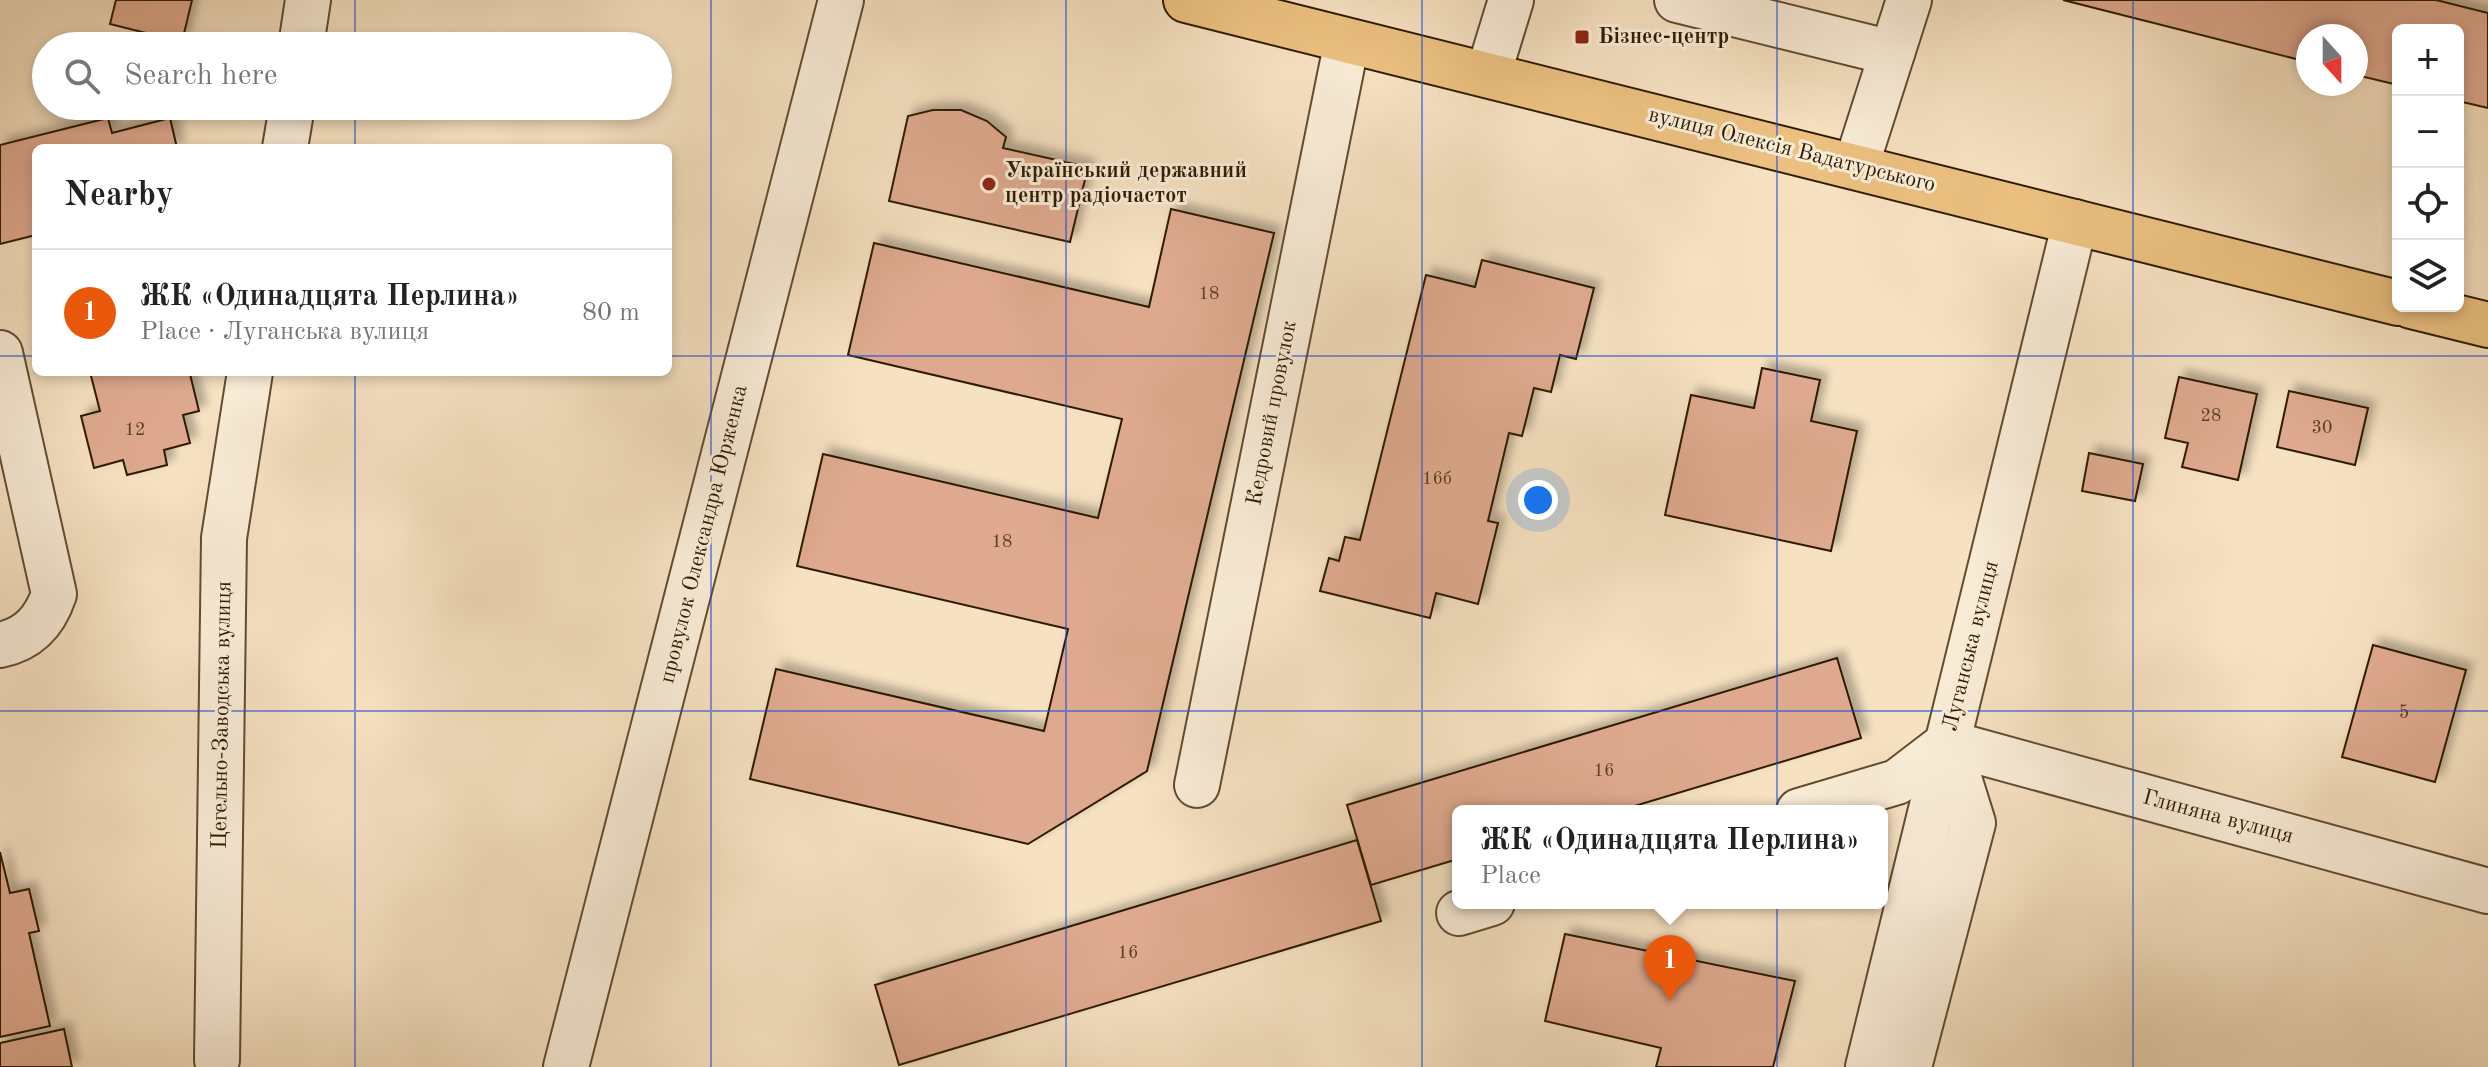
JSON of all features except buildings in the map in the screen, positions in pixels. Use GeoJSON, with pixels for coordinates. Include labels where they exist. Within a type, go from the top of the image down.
{"type":"FeatureCollection","features":[{"type":"Feature","properties":{"kind":"main road","name":"вулиця Олексія Вадатурського"},"geometry":{"type":"LineString","coordinates":[[1186,0],[2392,301]]}},
{"type":"Feature","properties":{"kind":"main road"},"geometry":{"type":"LineString","coordinates":[[2435,312],[2488,325]]}},
{"type":"Feature","properties":{"kind":"street"},"geometry":{"type":"LineString","coordinates":[[303,32],[308,0]]}},
{"type":"Feature","properties":{"kind":"street","name":"провулок Олександра Юрженка"},"geometry":{"type":"LineString","coordinates":[[566,1067],[841,0]]}},
{"type":"Feature","properties":{"kind":"street"},"geometry":{"type":"LineString","coordinates":[[1488,75],[1511,0]]}},
{"type":"Feature","properties":{"kind":"street"},"geometry":{"type":"LineString","coordinates":[[1677,0],[1892,53]]}},
{"type":"Feature","properties":{"kind":"street"},"geometry":{"type":"LineString","coordinates":[[1856,166],[1909,0]]}},
{"type":"Feature","properties":{"kind":"street","name":"Кедровий провулок"},"geometry":{"type":"LineString","coordinates":[[1197,785],[1347,41]]}},
{"type":"Feature","properties":{"kind":"street"},"geometry":{"type":"LineString","coordinates":[[286,144],[290,120]]}},
{"type":"Feature","properties":{"kind":"street","name":"Луганська вулиця"},"geometry":{"type":"LineString","coordinates":[[1909,1067],[1973,823],[1948,743],[2075,222]]}},
{"type":"Feature","properties":{"kind":"street"},"geometry":{"type":"LineString","coordinates":[[0,353],[54,594],[46,617],[17,641],[0,645]]}},
{"type":"Feature","properties":{"kind":"street","name":"Цегельно-Заводська вулиця"},"geometry":{"type":"LineString","coordinates":[[217,1060],[224,538],[249,376]]}},
{"type":"Feature","properties":{"kind":"street"},"geometry":{"type":"LineString","coordinates":[[1819,805],[1897,782],[1948,743]]}},
{"type":"Feature","properties":{"kind":"street"},"geometry":{"type":"LineString","coordinates":[[1868,1067],[1948,743]]}},
{"type":"Feature","properties":{"kind":"street","name":"Глиняна вулиця"},"geometry":{"type":"LineString","coordinates":[[1948,743],[2488,891]]}},
{"type":"Feature","properties":{"kind":"place","name":"Бізнес-центр"},"geometry":{"type":"Point","coordinates":[1582,37]}},
{"type":"Feature","properties":{"kind":"place","name":"Український державний центр радіочастот"},"geometry":{"type":"Point","coordinates":[989,184]}},
{"type":"Feature","properties":{"kind":"place","name":"ЖК «Одинадцята Перлина»"},"geometry":{"type":"Point","coordinates":[1670,1001]}}]}
